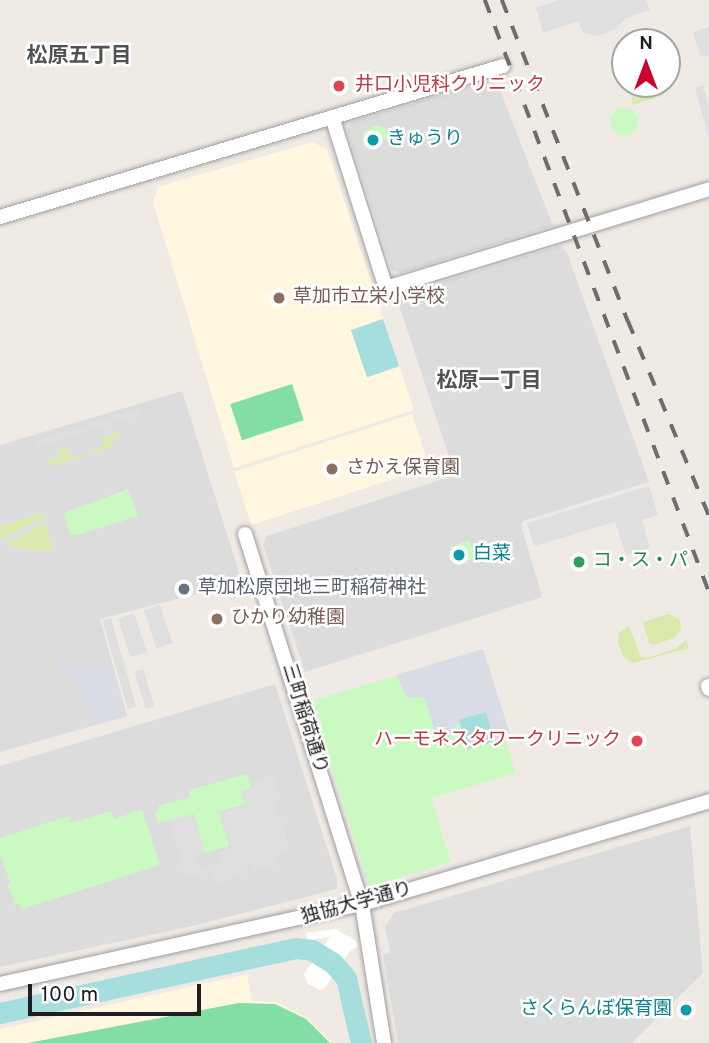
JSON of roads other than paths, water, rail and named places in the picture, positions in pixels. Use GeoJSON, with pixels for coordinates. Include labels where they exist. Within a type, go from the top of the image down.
{"type":"FeatureCollection","features":[{"type":"Feature","properties":{"kind":"street"},"geometry":{"type":"LineString","coordinates":[[0,217],[503,66]]}},
{"type":"Feature","properties":{"kind":"street"},"geometry":{"type":"LineString","coordinates":[[332,117],[386,288],[709,189]]}},
{"type":"Feature","properties":{"kind":"street","name":"三町稲荷通り"},"geometry":{"type":"LineString","coordinates":[[245,534],[362,904],[384,1043]]}},
{"type":"Feature","properties":{"kind":"street","name":"独協大学通り"},"geometry":{"type":"LineString","coordinates":[[0,984],[362,904],[709,801]]}},
{"type":"Feature","properties":{"kind":"water"},"geometry":{"type":"Polygon","coordinates":[[[383,319],[399,366],[367,377],[351,330],[383,319]]]}},
{"type":"Feature","properties":{"kind":"water"},"geometry":{"type":"Polygon","coordinates":[[[486,712],[494,742],[467,749],[459,719],[486,712]]]}},
{"type":"Feature","properties":{"kind":"waterway"},"geometry":{"type":"LineString","coordinates":[[0,1013],[296,948],[312,950],[333,963],[346,978],[361,1043]]}},
{"type":"Feature","properties":{"kind":"railway"},"geometry":{"type":"LineString","coordinates":[[485,0],[709,592]]}},
{"type":"Feature","properties":{"kind":"railway"},"geometry":{"type":"LineString","coordinates":[[502,0],[628,321],[709,516]]}},
{"type":"Feature","properties":{"kind":"place","name":"井口小児科クリニック"},"geometry":{"type":"Point","coordinates":[339,86]}},
{"type":"Feature","properties":{"kind":"place","name":"きゅうり"},"geometry":{"type":"Point","coordinates":[373,140]}},
{"type":"Feature","properties":{"kind":"place","name":"草加市立栄小学校"},"geometry":{"type":"Point","coordinates":[279,298]}},
{"type":"Feature","properties":{"kind":"place","name":"さかえ保育園"},"geometry":{"type":"Point","coordinates":[332,469]}},
{"type":"Feature","properties":{"kind":"place","name":"白菜"},"geometry":{"type":"Point","coordinates":[459,555]}},
{"type":"Feature","properties":{"kind":"place","name":"コ・ス・パ"},"geometry":{"type":"Point","coordinates":[579,562]}},
{"type":"Feature","properties":{"kind":"place","name":"草加松原団地三町稲荷神社"},"geometry":{"type":"Point","coordinates":[184,589]}},
{"type":"Feature","properties":{"kind":"place","name":"ひかり幼稚園"},"geometry":{"type":"Point","coordinates":[217,619]}},
{"type":"Feature","properties":{"kind":"place","name":"ハーモネスタワークリニック"},"geometry":{"type":"Point","coordinates":[637,741]}},
{"type":"Feature","properties":{"kind":"place","name":"さくらんぼ保育園"},"geometry":{"type":"Point","coordinates":[686,1010]}},
{"type":"Feature","properties":{"kind":"district","name":"松原五丁目"},"geometry":{"type":"Point","coordinates":[79,57]}},
{"type":"Feature","properties":{"kind":"district","name":"松原一丁目"},"geometry":{"type":"Point","coordinates":[489,382]}}]}
